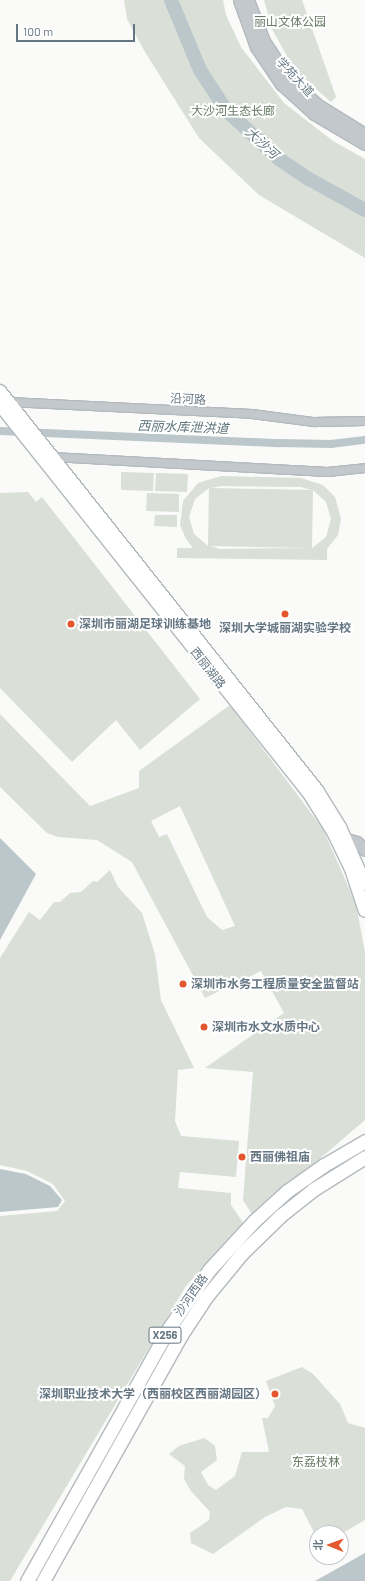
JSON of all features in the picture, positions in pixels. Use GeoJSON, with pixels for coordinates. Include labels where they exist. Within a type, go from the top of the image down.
{"type":"FeatureCollection","features":[{"type":"Feature","properties":{"kind":"main road"},"geometry":{"type":"LineString","coordinates":[[0,391],[3,405],[30,437]]}},
{"type":"Feature","properties":{"kind":"main road","name":"西丽湖路"},"geometry":{"type":"LineString","coordinates":[[30,437],[52,457],[317,790],[346,839],[365,885]]}},
{"type":"Feature","properties":{"kind":"main road","name":"西丽湖路"},"geometry":{"type":"LineString","coordinates":[[30,437],[310,796],[333,832],[351,870],[365,911]]}},
{"type":"Feature","properties":{"kind":"main road","name":"沙河西路"},"geometry":{"type":"LineString","coordinates":[[27,1581],[169,1328],[209,1270],[238,1236],[282,1196],[324,1165],[365,1141]]}},
{"type":"Feature","properties":{"kind":"main road","name":"沙河西路"},"geometry":{"type":"LineString","coordinates":[[43,1581],[181,1335],[210,1291],[245,1250],[280,1216],[314,1190],[365,1158]]}},
{"type":"Feature","properties":{"kind":"street","name":"学苑大道"},"geometry":{"type":"LineString","coordinates":[[239,0],[256,47],[281,84],[314,114],[365,144]]}},
{"type":"Feature","properties":{"kind":"street","name":"学苑大道"},"geometry":{"type":"LineString","coordinates":[[248,0],[266,46],[291,81],[318,105],[365,134]]}},
{"type":"Feature","properties":{"kind":"street","name":"沿河路"},"geometry":{"type":"LineString","coordinates":[[3,405],[252,414],[314,422],[365,421]]}},
{"type":"Feature","properties":{"kind":"street"},"geometry":{"type":"LineString","coordinates":[[52,457],[328,472],[365,468]]}},
{"type":"Feature","properties":{"kind":"street"},"geometry":{"type":"LineString","coordinates":[[346,839],[357,842],[365,850]]}},
{"type":"Feature","properties":{"kind":"green space","name":"大沙河生态长廊"},"geometry":{"type":"Polygon","coordinates":[[[124,0],[223,0],[226,15],[241,47],[284,103],[333,141],[365,159],[365,258],[259,195],[199,138],[145,52],[127,19],[124,0]]]}},
{"type":"Feature","properties":{"kind":"green space","name":"丽山文体公园"},"geometry":{"type":"Polygon","coordinates":[[[264,0],[302,0],[336,97],[331,102],[296,72],[273,31],[264,0]]]}},
{"type":"Feature","properties":{"kind":"green space"},"geometry":{"type":"Polygon","coordinates":[[[121,472],[154,473],[153,491],[121,490],[121,472]]]}},
{"type":"Feature","properties":{"kind":"green space"},"geometry":{"type":"Polygon","coordinates":[[[156,473],[188,474],[187,492],[155,491],[156,473]]]}},
{"type":"Feature","properties":{"kind":"green space"},"geometry":{"type":"Polygon","coordinates":[[[221,476],[301,478],[323,485],[335,497],[341,519],[338,535],[327,549],[327,560],[177,558],[177,548],[193,548],[186,539],[180,525],[183,501],[198,483],[221,476]],[[221,486],[211,488],[311,490],[301,487],[221,486]],[[209,488],[195,499],[189,517],[194,534],[208,546],[209,488]],[[313,490],[312,548],[326,537],[331,519],[326,502],[313,490]],[[210,546],[220,549],[310,548],[210,546]]]}},
{"type":"Feature","properties":{"kind":"green space","name":"深圳市丽湖足球训练基地"},"geometry":{"type":"Polygon","coordinates":[[[28,492],[36,502],[42,497],[200,699],[140,750],[116,720],[72,762],[0,688],[0,493],[28,492]]]}},
{"type":"Feature","properties":{"kind":"green space"},"geometry":{"type":"Polygon","coordinates":[[[147,493],[179,494],[179,512],[146,511],[147,493]]]}},
{"type":"Feature","properties":{"kind":"green space"},"geometry":{"type":"Polygon","coordinates":[[[155,515],[177,515],[177,527],[154,526],[155,515]]]}},
{"type":"Feature","properties":{"kind":"green space"},"geometry":{"type":"Polygon","coordinates":[[[230,705],[323,829],[356,904],[365,952],[365,1120],[253,1216],[243,1200],[253,1072],[205,1068],[284,1013],[261,971],[205,998],[132,862],[97,840],[58,837],[47,833],[0,787],[0,714],[90,806],[139,788],[139,771],[230,705]],[[180,806],[151,821],[159,837],[167,834],[207,917],[222,930],[235,926],[180,806]]]}},
{"type":"Feature","properties":{"kind":"green space"},"geometry":{"type":"Polygon","coordinates":[[[110,870],[118,887],[142,913],[155,954],[161,1000],[194,1068],[178,1070],[175,1121],[181,1136],[239,1141],[236,1177],[180,1172],[178,1188],[231,1193],[231,1205],[244,1224],[186,1286],[10,1581],[0,1581],[0,1216],[57,1211],[65,1201],[53,1184],[27,1171],[0,1165],[0,958],[29,912],[40,920],[54,902],[60,902],[70,893],[81,892],[93,881],[97,882],[110,870]]]}},
{"type":"Feature","properties":{"kind":"green space","name":"东荔枝林"},"geometry":{"type":"Polygon","coordinates":[[[302,1367],[313,1374],[340,1404],[348,1423],[365,1428],[365,1520],[349,1529],[349,1525],[310,1525],[302,1509],[286,1507],[265,1517],[213,1554],[191,1543],[190,1533],[209,1520],[210,1512],[191,1491],[184,1479],[185,1466],[169,1454],[179,1446],[204,1438],[215,1446],[217,1460],[201,1472],[208,1485],[216,1490],[235,1476],[242,1452],[269,1452],[262,1418],[268,1418],[275,1406],[266,1381],[302,1367]]]}},
{"type":"Feature","properties":{"kind":"shaded area"},"geometry":{"type":"Polygon","coordinates":[[[0,838],[36,874],[0,940],[0,838]]]}},
{"type":"Feature","properties":{"kind":"shaded area"},"geometry":{"type":"Polygon","coordinates":[[[0,1169],[26,1174],[50,1186],[62,1200],[58,1207],[0,1212],[0,1169]]]}},
{"type":"Feature","properties":{"kind":"shaded area"},"geometry":{"type":"Polygon","coordinates":[[[365,1553],[365,1581],[315,1581],[344,1565],[349,1565],[349,1562],[365,1553]]]}},
{"type":"Feature","properties":{"kind":"waterway","name":"大沙河"},"geometry":{"type":"LineString","coordinates":[[171,0],[200,70],[226,110],[279,159],[309,179],[365,210]]}},
{"type":"Feature","properties":{"kind":"waterway","name":"西丽水库泄洪道"},"geometry":{"type":"LineString","coordinates":[[0,431],[279,443],[331,444],[365,440]]}},
{"type":"Feature","properties":{"kind":"place","name":"深圳大学城丽湖实验学校"},"geometry":{"type":"Point","coordinates":[285,614]}},
{"type":"Feature","properties":{"kind":"place","name":"深圳市丽湖足球训练基地"},"geometry":{"type":"Point","coordinates":[71,624]}},
{"type":"Feature","properties":{"kind":"place","name":"深圳市水务工程质量安全监督站"},"geometry":{"type":"Point","coordinates":[183,984]}},
{"type":"Feature","properties":{"kind":"place","name":"深圳市水文水质中心"},"geometry":{"type":"Point","coordinates":[204,1027]}},
{"type":"Feature","properties":{"kind":"place","name":"西丽佛祖庙"},"geometry":{"type":"Point","coordinates":[242,1157]}},
{"type":"Feature","properties":{"kind":"place","name":"深圳职业技术大学（西丽校区西丽湖园区）"},"geometry":{"type":"Point","coordinates":[275,1394]}}]}
